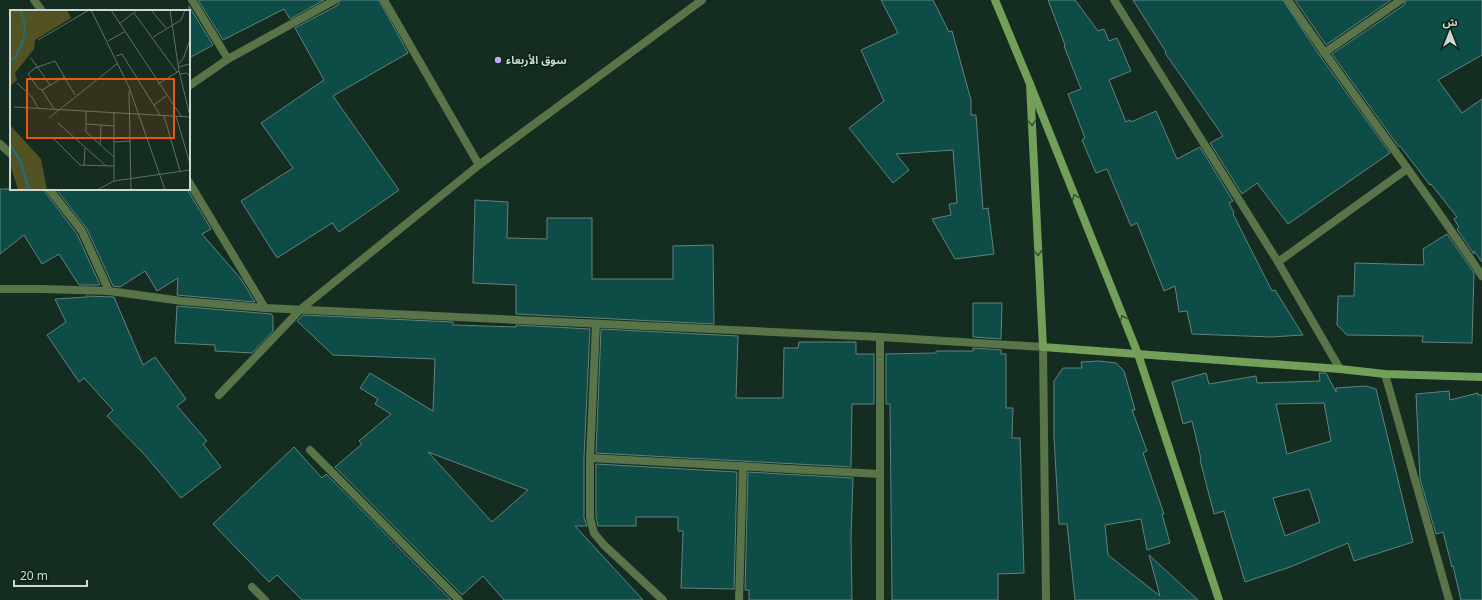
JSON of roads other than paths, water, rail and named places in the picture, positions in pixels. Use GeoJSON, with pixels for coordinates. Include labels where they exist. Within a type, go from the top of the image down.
{"type":"FeatureCollection","features":[{"type":"Feature","properties":{"kind":"street"},"geometry":{"type":"LineString","coordinates":[[34,0],[41,10]]}},
{"type":"Feature","properties":{"kind":"street"},"geometry":{"type":"LineString","coordinates":[[192,0],[228,60]]}},
{"type":"Feature","properties":{"kind":"street"},"geometry":{"type":"LineString","coordinates":[[190,85],[228,60],[336,0]]}},
{"type":"Feature","properties":{"kind":"street"},"geometry":{"type":"LineString","coordinates":[[384,0],[479,165]]}},
{"type":"Feature","properties":{"kind":"street"},"geometry":{"type":"LineString","coordinates":[[219,395],[301,309],[479,165],[702,0]]}},
{"type":"Feature","properties":{"kind":"street"},"geometry":{"type":"LineString","coordinates":[[995,0],[1138,354],[1218,600]]}},
{"type":"Feature","properties":{"kind":"street"},"geometry":{"type":"LineString","coordinates":[[1114,0],[1278,262],[1340,369]]}},
{"type":"Feature","properties":{"kind":"street"},"geometry":{"type":"LineString","coordinates":[[1288,0],[1482,276]]}},
{"type":"Feature","properties":{"kind":"street"},"geometry":{"type":"LineString","coordinates":[[1324,53],[1401,0]]}},
{"type":"Feature","properties":{"kind":"street"},"geometry":{"type":"LineString","coordinates":[[1030,84],[1043,347],[1046,600]]}},
{"type":"Feature","properties":{"kind":"street"},"geometry":{"type":"LineString","coordinates":[[0,144],[10,153]]}},
{"type":"Feature","properties":{"kind":"street"},"geometry":{"type":"LineString","coordinates":[[1278,262],[1407,169]]}},
{"type":"Feature","properties":{"kind":"street"},"geometry":{"type":"LineString","coordinates":[[190,184],[265,308]]}},
{"type":"Feature","properties":{"kind":"street"},"geometry":{"type":"LineString","coordinates":[[50,190],[82,231],[109,291]]}},
{"type":"Feature","properties":{"kind":"street"},"geometry":{"type":"LineString","coordinates":[[0,289],[43,288],[109,291],[182,301],[265,308],[880,337],[1043,347],[1340,369],[1385,374],[1482,377]]}},
{"type":"Feature","properties":{"kind":"street"},"geometry":{"type":"LineString","coordinates":[[596,324],[590,458],[590,518],[594,533],[604,546],[663,600]]}},
{"type":"Feature","properties":{"kind":"street"},"geometry":{"type":"LineString","coordinates":[[880,337],[880,600]]}},
{"type":"Feature","properties":{"kind":"street"},"geometry":{"type":"LineString","coordinates":[[1385,374],[1449,600]]}},
{"type":"Feature","properties":{"kind":"street"},"geometry":{"type":"LineString","coordinates":[[310,450],[459,600]]}},
{"type":"Feature","properties":{"kind":"street"},"geometry":{"type":"LineString","coordinates":[[590,458],[880,474]]}},
{"type":"Feature","properties":{"kind":"street"},"geometry":{"type":"LineString","coordinates":[[739,600],[743,466]]}},
{"type":"Feature","properties":{"kind":"street"},"geometry":{"type":"LineString","coordinates":[[252,587],[265,600]]}},
{"type":"Feature","properties":{"kind":"place","name":"سوق الأربعاء"},"geometry":{"type":"Point","coordinates":[498,60]}}]}
